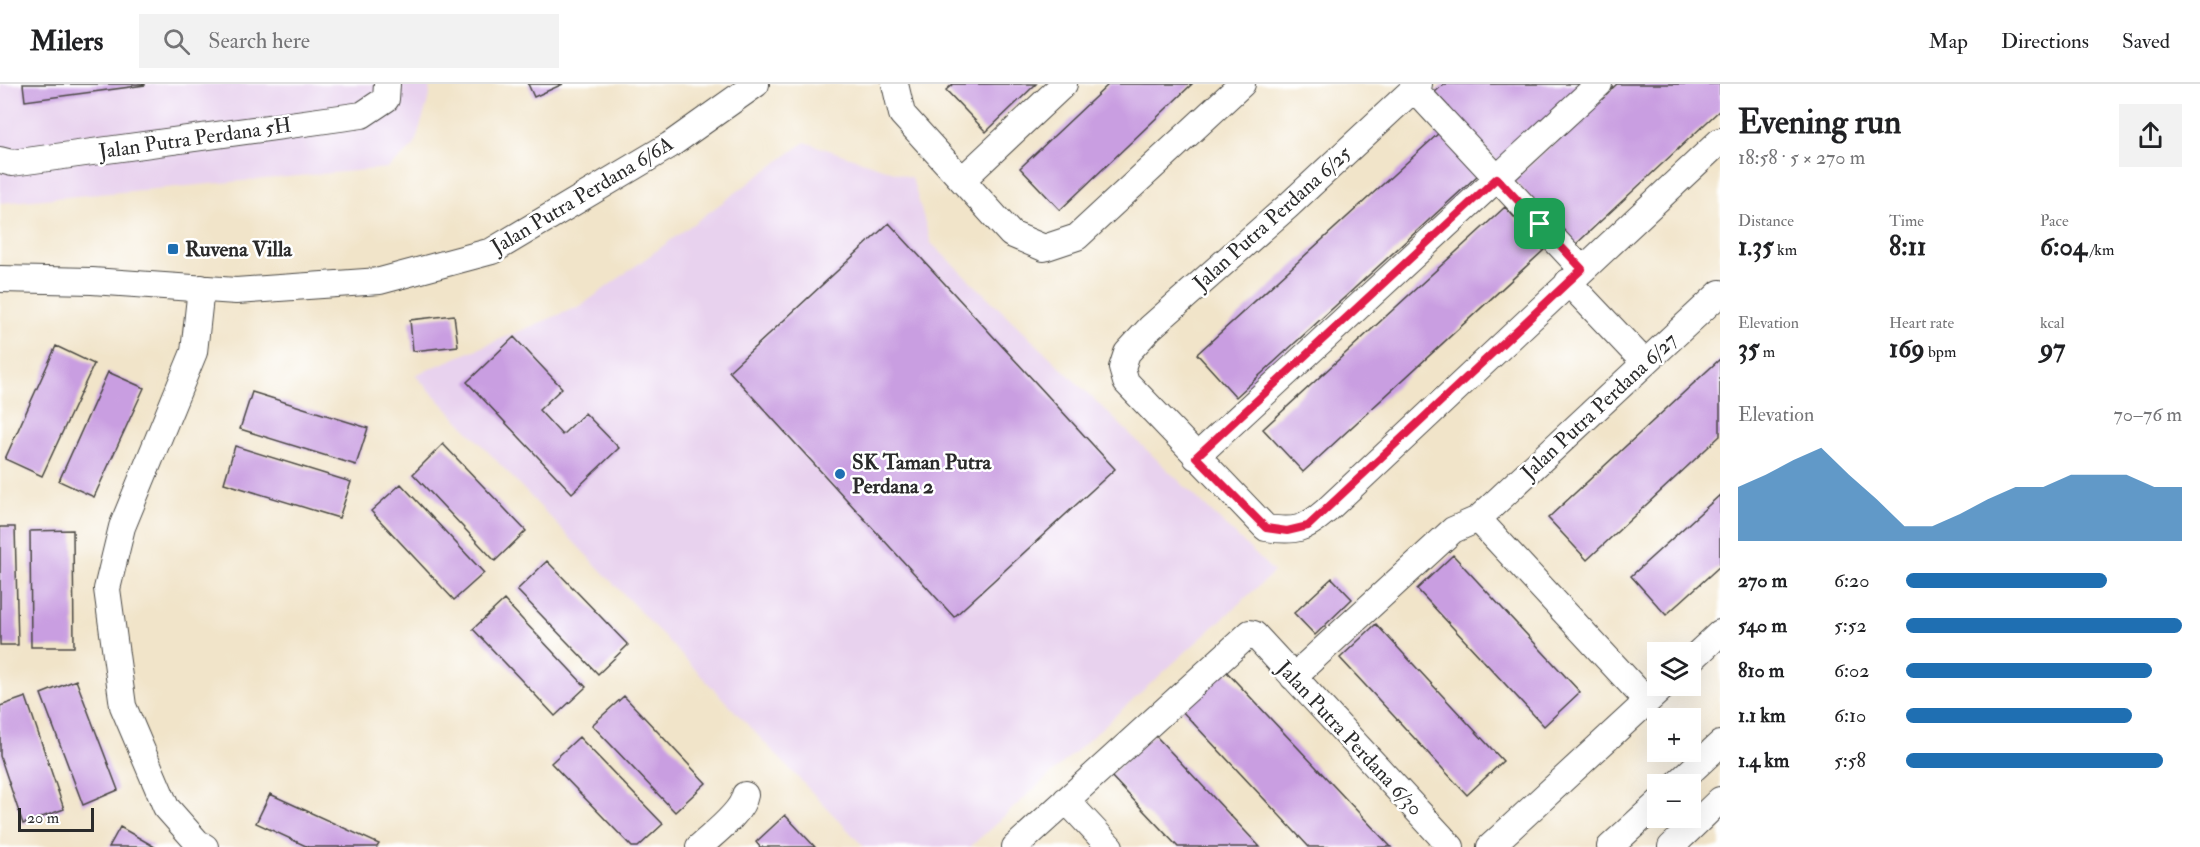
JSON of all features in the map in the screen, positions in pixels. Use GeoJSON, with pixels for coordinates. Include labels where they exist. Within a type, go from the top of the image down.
{"type":"FeatureCollection","features":[{"type":"Feature","properties":{"kind":"street","name":"Jalan Putra Perdana 6/6A"},"geometry":{"type":"LineString","coordinates":[[0,279],[92,281],[236,291],[380,281],[492,251],[670,145],[756,84]]}},
{"type":"Feature","properties":{"kind":"street"},"geometry":{"type":"LineString","coordinates":[[896,84],[902,114],[1011,234],[1044,248],[1077,237],[1242,84]]}},
{"type":"Feature","properties":{"kind":"street"},"geometry":{"type":"LineString","coordinates":[[962,180],[1064,84]]}},
{"type":"Feature","properties":{"kind":"street"},"geometry":{"type":"LineString","coordinates":[[1599,84],[1196,457],[1266,528],[1287,531],[1308,526],[1720,141]]}},
{"type":"Feature","properties":{"kind":"street"},"geometry":{"type":"LineString","coordinates":[[1416,86],[1497,178],[1645,363]]}},
{"type":"Feature","properties":{"kind":"street","name":"Jalan Putra Perdana 6/25"},"geometry":{"type":"LineString","coordinates":[[1196,457],[1126,382],[1122,368],[1127,353],[1150,328],[1288,206],[1416,86]]}},
{"type":"Feature","properties":{"kind":"street","name":"Jalan Putra Perdana 5H"},"geometry":{"type":"LineString","coordinates":[[0,160],[12,163],[362,115],[387,91]]}},
{"type":"Feature","properties":{"kind":"street"},"geometry":{"type":"LineString","coordinates":[[201,288],[194,352],[122,527],[107,589],[123,706],[166,807],[197,842],[205,847]]}},
{"type":"Feature","properties":{"kind":"street","name":"Jalan Putra Perdana 6/27"},"geometry":{"type":"LineString","coordinates":[[1293,677],[1453,530],[1478,519],[1645,363],[1718,299]]}},
{"type":"Feature","properties":{"kind":"street"},"geometry":{"type":"LineString","coordinates":[[1478,519],[1647,684]]}},
{"type":"Feature","properties":{"kind":"street"},"geometry":{"type":"LineString","coordinates":[[1701,651],[1720,633]]}},
{"type":"Feature","properties":{"kind":"street","name":"Jalan Putra Perdana 6/30"},"geometry":{"type":"LineString","coordinates":[[1066,800],[1248,634],[1254,634],[1451,847]]}},
{"type":"Feature","properties":{"kind":"street"},"geometry":{"type":"LineString","coordinates":[[1490,847],[1653,696]]}},
{"type":"Feature","properties":{"kind":"street"},"geometry":{"type":"LineString","coordinates":[[1688,774],[1720,744]]}},
{"type":"Feature","properties":{"kind":"street"},"geometry":{"type":"LineString","coordinates":[[699,847],[737,812],[744,803],[745,795]]}},
{"type":"Feature","properties":{"kind":"street"},"geometry":{"type":"LineString","coordinates":[[1015,847],[1066,800],[1110,847]]}},
{"type":"Feature","properties":{"kind":"street"},"geometry":{"type":"LineString","coordinates":[[1671,847],[1720,800]]}},
{"type":"Feature","properties":{"kind":"street"},"geometry":{"type":"LineString","coordinates":[[1610,847],[1647,813]]}},
{"type":"Feature","properties":{"kind":"shaded area"},"geometry":{"type":"Polygon","coordinates":[[[0,84],[429,84],[430,95],[414,146],[388,168],[0,203],[0,84]]]}},
{"type":"Feature","properties":{"kind":"shaded area","name":"SK Taman Putra Perdana 2"},"geometry":{"type":"Polygon","coordinates":[[[805,142],[912,178],[931,243],[1274,572],[970,847],[864,847],[415,375],[582,305],[805,142]]]}},
{"type":"Feature","properties":{"kind":"building"},"geometry":{"type":"Polygon","coordinates":[[[23,84],[145,84],[145,85],[25,101],[23,84]]]}},
{"type":"Feature","properties":{"kind":"building"},"geometry":{"type":"Polygon","coordinates":[[[528,84],[563,84],[534,97],[528,84]]]}},
{"type":"Feature","properties":{"kind":"building"},"geometry":{"type":"Polygon","coordinates":[[[953,84],[1036,84],[986,132],[946,90],[953,84]]]}},
{"type":"Feature","properties":{"kind":"building"},"geometry":{"type":"Polygon","coordinates":[[[1109,84],[1192,84],[1060,210],[1020,168],[1109,84]]]}},
{"type":"Feature","properties":{"kind":"building"},"geometry":{"type":"Polygon","coordinates":[[[1444,84],[1587,84],[1499,163],[1435,92],[1444,84]]]}},
{"type":"Feature","properties":{"kind":"building"},"geometry":{"type":"Polygon","coordinates":[[[1617,84],[1720,84],[1720,110],[1574,246],[1514,180],[1617,84]]]}},
{"type":"Feature","properties":{"kind":"building"},"geometry":{"type":"Polygon","coordinates":[[[1439,133],[1478,175],[1236,397],[1197,354],[1439,133]]]}},
{"type":"Feature","properties":{"kind":"building"},"geometry":{"type":"Polygon","coordinates":[[[1505,207],[1544,250],[1303,472],[1263,429],[1505,207]]]}},
{"type":"Feature","properties":{"kind":"building"},"geometry":{"type":"Polygon","coordinates":[[[889,223],[1115,469],[954,617],[729,371],[889,223]]]}},
{"type":"Feature","properties":{"kind":"building"},"geometry":{"type":"Polygon","coordinates":[[[454,315],[458,346],[413,351],[410,320],[454,315]]]}},
{"type":"Feature","properties":{"kind":"building"},"geometry":{"type":"Polygon","coordinates":[[[514,337],[562,388],[539,410],[562,435],[585,413],[619,448],[572,493],[467,382],[514,337]]]}},
{"type":"Feature","properties":{"kind":"building"},"geometry":{"type":"Polygon","coordinates":[[[56,346],[94,364],[42,476],[5,459],[56,346]]]}},
{"type":"Feature","properties":{"kind":"building"},"geometry":{"type":"Polygon","coordinates":[[[1720,359],[1720,436],[1587,560],[1548,518],[1720,359]]]}},
{"type":"Feature","properties":{"kind":"building"},"geometry":{"type":"Polygon","coordinates":[[[108,372],[144,388],[94,497],[59,481],[108,372]]]}},
{"type":"Feature","properties":{"kind":"building"},"geometry":{"type":"Polygon","coordinates":[[[252,392],[368,428],[356,465],[240,429],[252,392]]]}},
{"type":"Feature","properties":{"kind":"building"},"geometry":{"type":"Polygon","coordinates":[[[443,444],[526,531],[495,561],[413,474],[443,444]]]}},
{"type":"Feature","properties":{"kind":"building"},"geometry":{"type":"Polygon","coordinates":[[[235,446],[351,482],[339,518],[224,483],[235,446]]]}},
{"type":"Feature","properties":{"kind":"building"},"geometry":{"type":"Polygon","coordinates":[[[401,484],[484,573],[454,600],[371,511],[401,484]]]}},
{"type":"Feature","properties":{"kind":"building"},"geometry":{"type":"Polygon","coordinates":[[[1720,495],[1720,566],[1666,615],[1631,576],[1720,495]]]}},
{"type":"Feature","properties":{"kind":"building"},"geometry":{"type":"Polygon","coordinates":[[[0,527],[15,527],[18,645],[0,645],[0,527]]]}},
{"type":"Feature","properties":{"kind":"building"},"geometry":{"type":"Polygon","coordinates":[[[73,530],[74,647],[31,647],[30,531],[73,530]]]}},
{"type":"Feature","properties":{"kind":"building"},"geometry":{"type":"Polygon","coordinates":[[[1453,555],[1580,692],[1544,726],[1417,589],[1453,555]]]}},
{"type":"Feature","properties":{"kind":"building"},"geometry":{"type":"Polygon","coordinates":[[[547,561],[628,645],[598,674],[517,590],[547,561]]]}},
{"type":"Feature","properties":{"kind":"building"},"geometry":{"type":"Polygon","coordinates":[[[1332,578],[1352,599],[1315,635],[1294,613],[1332,578]]]}},
{"type":"Feature","properties":{"kind":"building"},"geometry":{"type":"Polygon","coordinates":[[[504,600],[586,687],[555,716],[473,629],[504,600]]]}},
{"type":"Feature","properties":{"kind":"building"},"geometry":{"type":"Polygon","coordinates":[[[1376,624],[1503,761],[1467,795],[1340,658],[1376,624]]]}},
{"type":"Feature","properties":{"kind":"building"},"geometry":{"type":"Polygon","coordinates":[[[1224,669],[1391,847],[1309,847],[1181,710],[1224,669]]]}},
{"type":"Feature","properties":{"kind":"building"},"geometry":{"type":"Polygon","coordinates":[[[76,680],[118,790],[83,805],[41,694],[76,680]]]}},
{"type":"Feature","properties":{"kind":"building"},"geometry":{"type":"Polygon","coordinates":[[[624,696],[706,783],[675,812],[592,725],[624,696]]]}},
{"type":"Feature","properties":{"kind":"building"},"geometry":{"type":"Polygon","coordinates":[[[26,697],[64,809],[23,824],[0,756],[0,706],[26,697]]]}},
{"type":"Feature","properties":{"kind":"building"},"geometry":{"type":"Polygon","coordinates":[[[1154,734],[1260,847],[1178,847],[1110,775],[1154,734]]]}},
{"type":"Feature","properties":{"kind":"building"},"geometry":{"type":"Polygon","coordinates":[[[579,737],[663,824],[638,847],[632,847],[551,763],[579,737]]]}},
{"type":"Feature","properties":{"kind":"building"},"geometry":{"type":"Polygon","coordinates":[[[270,794],[379,844],[377,847],[308,847],[256,823],[270,794]]]}},
{"type":"Feature","properties":{"kind":"building"},"geometry":{"type":"Polygon","coordinates":[[[785,815],[815,847],[760,847],[756,842],[785,815]]]}},
{"type":"Feature","properties":{"kind":"building"},"geometry":{"type":"Polygon","coordinates":[[[120,827],[155,847],[109,847],[120,827]]]}},
{"type":"Feature","properties":{"kind":"place","name":"Ruvena Villa"},"geometry":{"type":"Point","coordinates":[173,249]}},
{"type":"Feature","properties":{"kind":"place","name":"SK Taman Putra Perdana 2"},"geometry":{"type":"Point","coordinates":[840,474]}},
{"type":"Feature","properties":{"kind":"route"},"geometry":{"type":"LineString","coordinates":[[1497,178],[1540,224],[1582,269],[1308,526],[1287,531],[1266,528],[1196,457],[1497,178]]}}]}
